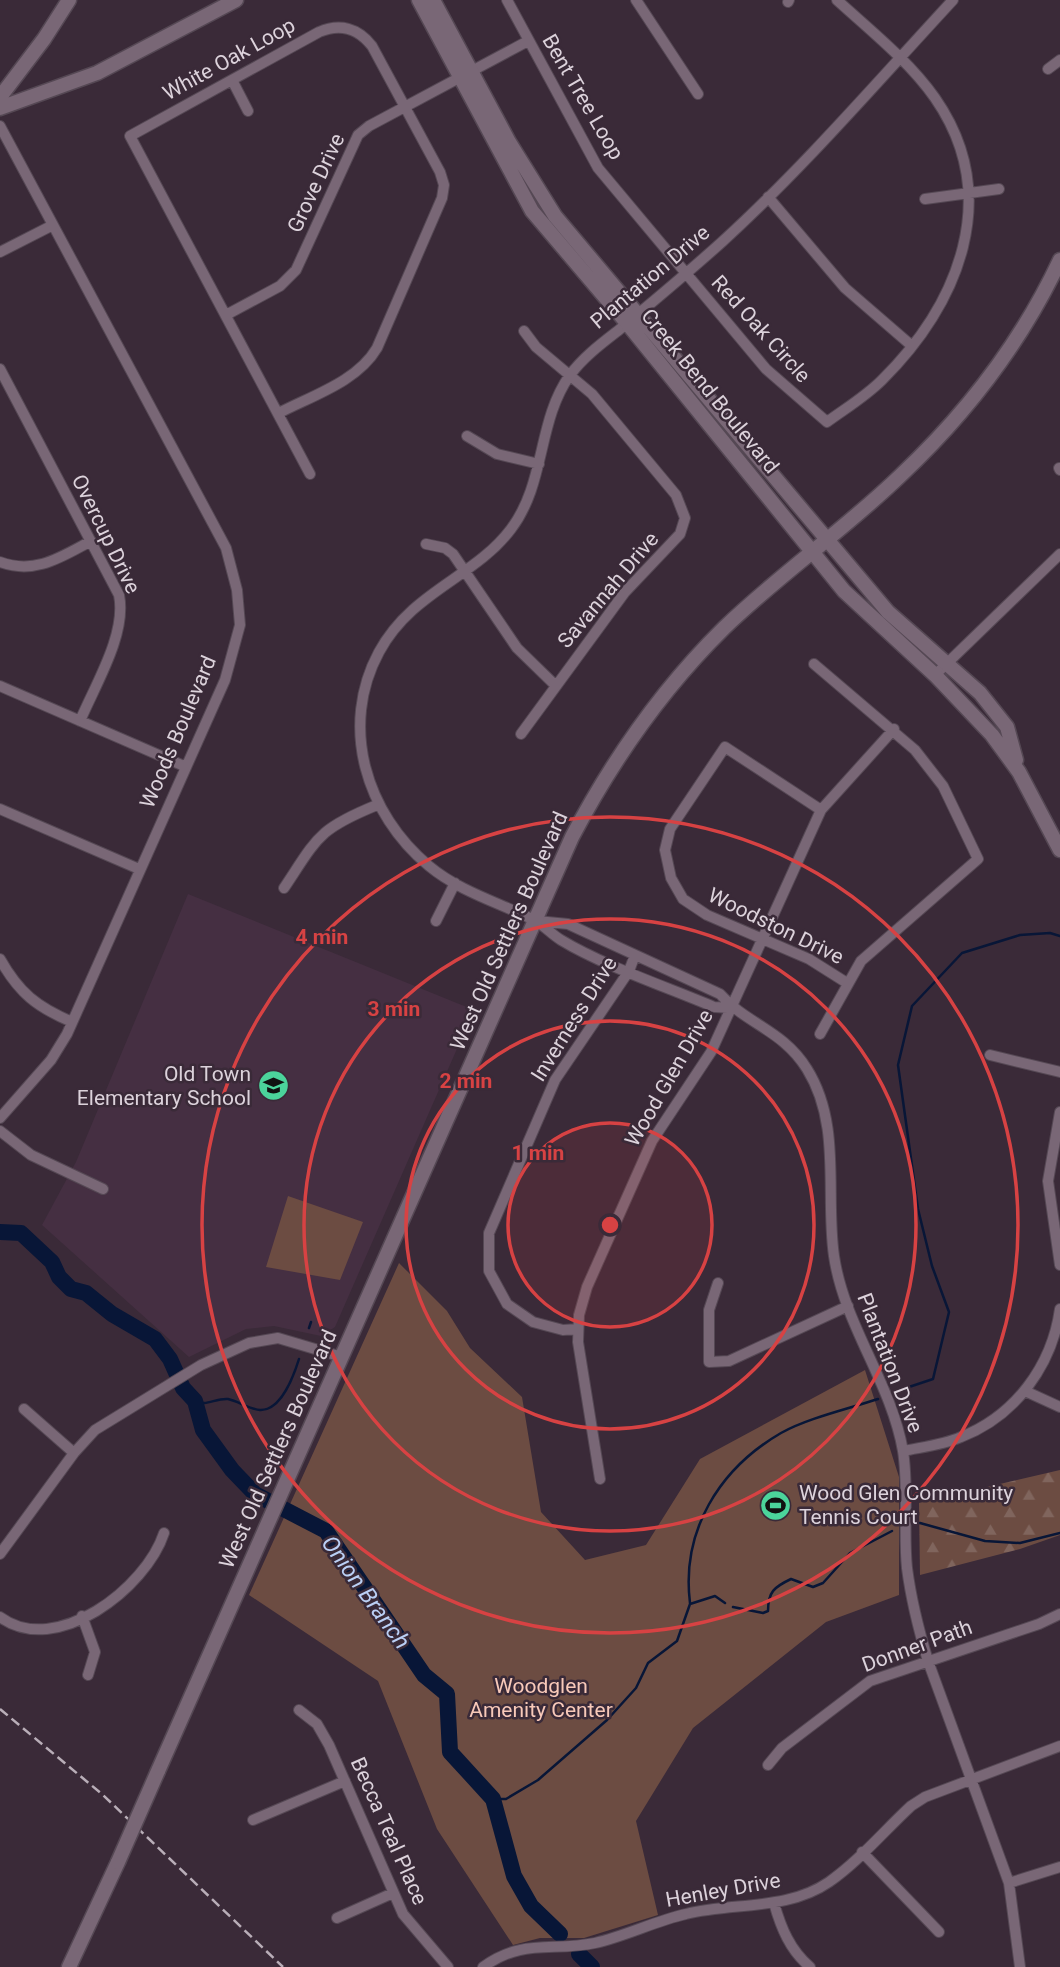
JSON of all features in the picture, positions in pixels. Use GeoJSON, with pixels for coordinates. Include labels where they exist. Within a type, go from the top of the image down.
{"type":"FeatureCollection","features":[{"type":"Feature","properties":{"kind":"main road"},"geometry":{"type":"LineString","coordinates":[[0,97],[44,39],[69,0]]}},
{"type":"Feature","properties":{"kind":"main road"},"geometry":{"type":"LineString","coordinates":[[0,108],[97,73],[236,0]]}},
{"type":"Feature","properties":{"kind":"main road","name":"Creek Bend Boulevard"},"geometry":{"type":"LineString","coordinates":[[419,0],[466,74]]}},
{"type":"Feature","properties":{"kind":"main road","name":"Creek Bend Boulevard"},"geometry":{"type":"LineString","coordinates":[[433,0],[532,211],[828,537],[888,612],[949,662],[980,693],[1007,727],[1019,772]]}},
{"type":"Feature","properties":{"kind":"main road","name":"West Old Settlers Boulevard"},"geometry":{"type":"LineString","coordinates":[[69,1967],[572,837],[630,740],[662,697],[724,628],[899,478],[977,393],[1020,332],[1060,260]]}},
{"type":"Feature","properties":{"kind":"main road","name":"Creek Bend Boulevard"},"geometry":{"type":"LineString","coordinates":[[631,319],[853,600],[935,675],[992,735],[1019,772],[1060,850]]}},
{"type":"Feature","properties":{"kind":"street","name":"Bent Tree Loop"},"geometry":{"type":"LineString","coordinates":[[507,0],[590,156],[686,273]]}},
{"type":"Feature","properties":{"kind":"street"},"geometry":{"type":"LineString","coordinates":[[636,0],[698,94]]}},
{"type":"Feature","properties":{"kind":"street","name":"Red Oak Circle"},"geometry":{"type":"LineString","coordinates":[[686,273],[776,380],[827,422],[882,381],[940,308],[956,275],[966,235],[968,194],[962,158],[950,124],[925,86],[837,0]]}},
{"type":"Feature","properties":{"kind":"street","name":"Plantation Drive"},"geometry":{"type":"LineString","coordinates":[[954,0],[768,197],[686,273],[589,354],[570,375],[554,407],[530,495],[511,529],[404,618],[379,652],[368,678],[360,720],[361,748],[377,805],[407,846],[431,868],[455,883],[536,921],[561,940],[714,1007],[732,1008],[759,1021],[782,1039],[806,1068],[820,1094],[829,1138],[834,1255],[848,1306],[879,1377],[903,1451],[907,1567],[928,1661],[1009,1882],[1020,1967]]}},
{"type":"Feature","properties":{"kind":"street","name":"White Oak Loop"},"geometry":{"type":"LineString","coordinates":[[346,28],[355,30],[369,42],[440,172],[444,185],[441,202],[377,348],[367,363],[353,374],[279,413],[130,136],[232,80],[319,32],[346,28]]}},
{"type":"Feature","properties":{"kind":"street","name":"Grove Drive"},"geometry":{"type":"LineString","coordinates":[[226,315],[289,279],[301,260],[353,143],[365,129],[528,41]]}},
{"type":"Feature","properties":{"kind":"street"},"geometry":{"type":"LineString","coordinates":[[1048,69],[1060,60]]}},
{"type":"Feature","properties":{"kind":"street"},"geometry":{"type":"LineString","coordinates":[[232,80],[248,111]]}},
{"type":"Feature","properties":{"kind":"street","name":"Woods Boulevard"},"geometry":{"type":"LineString","coordinates":[[0,126],[226,548],[234,575],[240,625],[225,680],[184,766],[72,1022],[51,1060],[0,1118]]}},
{"type":"Feature","properties":{"kind":"street"},"geometry":{"type":"LineString","coordinates":[[925,199],[999,189]]}},
{"type":"Feature","properties":{"kind":"street"},"geometry":{"type":"LineString","coordinates":[[768,197],[845,288],[912,346]]}},
{"type":"Feature","properties":{"kind":"street"},"geometry":{"type":"LineString","coordinates":[[0,252],[53,225]]}},
{"type":"Feature","properties":{"kind":"street","name":"Savannah Drive"},"geometry":{"type":"LineString","coordinates":[[521,734],[625,592],[681,534],[685,518],[676,495],[592,394],[536,348],[524,331]]}},
{"type":"Feature","properties":{"kind":"street","name":"Overcup Drive"},"geometry":{"type":"LineString","coordinates":[[0,369],[117,590],[122,611],[119,628],[80,721]]}},
{"type":"Feature","properties":{"kind":"street"},"geometry":{"type":"LineString","coordinates":[[279,413],[310,474]]}},
{"type":"Feature","properties":{"kind":"street"},"geometry":{"type":"LineString","coordinates":[[467,436],[497,454],[539,464]]}},
{"type":"Feature","properties":{"kind":"street"},"geometry":{"type":"LineString","coordinates":[[0,562],[26,568],[44,565],[91,541]]}},
{"type":"Feature","properties":{"kind":"street"},"geometry":{"type":"LineString","coordinates":[[426,544],[450,551],[522,654],[555,685]]}},
{"type":"Feature","properties":{"kind":"street"},"geometry":{"type":"LineString","coordinates":[[935,675],[1060,554]]}},
{"type":"Feature","properties":{"kind":"street"},"geometry":{"type":"LineString","coordinates":[[814,664],[894,729],[915,750],[943,786],[978,859],[877,945],[847,983],[820,1034]]}},
{"type":"Feature","properties":{"kind":"street"},"geometry":{"type":"LineString","coordinates":[[0,686],[184,766]]}},
{"type":"Feature","properties":{"kind":"street","name":"Wood Glen Drive"},"geometry":{"type":"LineString","coordinates":[[600,1479],[578,1329],[587,1287],[652,1141],[711,1052],[821,810],[894,729]]}},
{"type":"Feature","properties":{"kind":"street","name":"Woodston Drive"},"geometry":{"type":"LineString","coordinates":[[821,810],[725,747],[670,830],[665,850],[671,878],[683,899],[707,915],[809,959],[847,983]]}},
{"type":"Feature","properties":{"kind":"street"},"geometry":{"type":"LineString","coordinates":[[284,888],[315,840],[328,827],[377,805]]}},
{"type":"Feature","properties":{"kind":"street"},"geometry":{"type":"LineString","coordinates":[[0,809],[139,869]]}},
{"type":"Feature","properties":{"kind":"street"},"geometry":{"type":"LineString","coordinates":[[436,920],[455,883]]}},
{"type":"Feature","properties":{"kind":"street","name":"Plantation Drive"},"geometry":{"type":"LineString","coordinates":[[536,921],[568,924],[720,993],[732,1008]]}},
{"type":"Feature","properties":{"kind":"street","name":"Inverness Drive"},"geometry":{"type":"LineString","coordinates":[[578,1329],[563,1330],[533,1322],[507,1304],[489,1271],[489,1233],[555,1080],[629,971],[635,955]]}},
{"type":"Feature","properties":{"kind":"street"},"geometry":{"type":"LineString","coordinates":[[0,959],[12,981],[29,1000],[72,1022]]}},
{"type":"Feature","properties":{"kind":"street"},"geometry":{"type":"LineString","coordinates":[[990,1055],[1060,1072]]}},
{"type":"Feature","properties":{"kind":"street"},"geometry":{"type":"LineString","coordinates":[[1060,1112],[1048,1181],[1060,1265]]}},
{"type":"Feature","properties":{"kind":"street"},"geometry":{"type":"LineString","coordinates":[[0,1131],[31,1155],[103,1189]]}},
{"type":"Feature","properties":{"kind":"street"},"geometry":{"type":"LineString","coordinates":[[718,1283],[709,1310],[709,1362],[729,1361],[848,1306]]}},
{"type":"Feature","properties":{"kind":"street"},"geometry":{"type":"LineString","coordinates":[[903,1451],[945,1443],[973,1432],[999,1416],[1025,1391],[1045,1361],[1060,1309]]}},
{"type":"Feature","properties":{"kind":"street"},"geometry":{"type":"LineString","coordinates":[[0,1555],[74,1453],[107,1420],[201,1365],[249,1343],[278,1338],[342,1357]]}},
{"type":"Feature","properties":{"kind":"street"},"geometry":{"type":"LineString","coordinates":[[1025,1391],[1060,1407]]}},
{"type":"Feature","properties":{"kind":"street"},"geometry":{"type":"LineString","coordinates":[[24,1409],[74,1453]]}},
{"type":"Feature","properties":{"kind":"street"},"geometry":{"type":"LineString","coordinates":[[0,1617],[15,1627],[34,1631],[48,1630],[104,1606],[129,1588],[156,1553],[164,1533]]}},
{"type":"Feature","properties":{"kind":"street","name":"Donner Path"},"geometry":{"type":"LineString","coordinates":[[768,1765],[782,1748],[818,1724],[851,1692],[870,1681],[1039,1624],[1060,1614]]}},
{"type":"Feature","properties":{"kind":"street"},"geometry":{"type":"LineString","coordinates":[[82,1616],[95,1652],[88,1675]]}},
{"type":"Feature","properties":{"kind":"street","name":"Becca Teal Place"},"geometry":{"type":"LineString","coordinates":[[299,1710],[317,1724],[403,1914],[448,1967]]}},
{"type":"Feature","properties":{"kind":"street","name":"Henley Drive"},"geometry":{"type":"LineString","coordinates":[[483,1967],[516,1949],[594,1943],[689,1913],[774,1903],[829,1882],[911,1806],[971,1779],[1060,1746]]}},
{"type":"Feature","properties":{"kind":"street"},"geometry":{"type":"LineString","coordinates":[[253,1820],[345,1782]]}},
{"type":"Feature","properties":{"kind":"street"},"geometry":{"type":"LineString","coordinates":[[862,1852],[939,1932]]}},
{"type":"Feature","properties":{"kind":"street"},"geometry":{"type":"LineString","coordinates":[[1009,1882],[1060,1867]]}},
{"type":"Feature","properties":{"kind":"street"},"geometry":{"type":"LineString","coordinates":[[337,1918],[393,1893]]}},
{"type":"Feature","properties":{"kind":"street"},"geometry":{"type":"LineString","coordinates":[[774,1903],[781,1928],[794,1951],[810,1967]]}},
{"type":"Feature","properties":{"kind":"shaded area","name":"Old Town Elementary School"},"geometry":{"type":"Polygon","coordinates":[[[188,894],[474,1010],[335,1327],[321,1336],[274,1326],[246,1329],[189,1357],[42,1225],[76,1162],[188,894]]]}},
{"type":"Feature","properties":{"kind":"green space"},"geometry":{"type":"Polygon","coordinates":[[[288,1196],[363,1222],[340,1280],[266,1267],[288,1196]]]}},
{"type":"Feature","properties":{"kind":"green space","name":"Woodglen Amenity Center"},"geometry":{"type":"Polygon","coordinates":[[[399,1263],[447,1311],[470,1348],[522,1397],[541,1512],[585,1560],[646,1545],[700,1459],[865,1370],[899,1477],[899,1595],[826,1622],[693,1728],[636,1821],[658,1915],[584,1938],[540,1938],[513,1945],[437,1829],[378,1681],[249,1595],[399,1263]]]}},
{"type":"Feature","properties":{"kind":"green space"},"geometry":{"type":"Polygon","coordinates":[[[1060,1470],[1060,1535],[1020,1549],[920,1575],[919,1503],[1060,1470]]]}},
{"type":"Feature","properties":{"kind":"waterway"},"geometry":{"type":"LineString","coordinates":[[900,1390],[933,1379],[949,1312],[932,1266],[918,1209],[898,1065],[912,1006],[962,953],[1020,935],[1050,933],[1060,936]]}},
{"type":"Feature","properties":{"kind":"waterway","name":"Onion Branch"},"geometry":{"type":"LineString","coordinates":[[0,1232],[21,1233],[52,1262],[59,1277],[71,1289],[86,1293],[112,1314],[155,1339],[170,1359],[183,1388],[195,1401],[203,1430],[232,1470],[255,1494],[326,1531],[424,1675],[447,1694],[450,1752],[493,1799],[514,1876],[531,1906],[560,1934]]}},
{"type":"Feature","properties":{"kind":"waterway"},"geometry":{"type":"LineString","coordinates":[[309,1328],[311,1322]]}},
{"type":"Feature","properties":{"kind":"waterway"},"geometry":{"type":"LineString","coordinates":[[195,1401],[203,1403],[228,1399],[256,1409],[268,1409],[286,1391],[299,1359]]}},
{"type":"Feature","properties":{"kind":"waterway"},"geometry":{"type":"LineString","coordinates":[[690,1603],[689,1576],[698,1527],[709,1504],[739,1465],[781,1433],[816,1418],[878,1399]]}},
{"type":"Feature","properties":{"kind":"waterway"},"geometry":{"type":"LineString","coordinates":[[920,1523],[985,1541],[1020,1543],[1060,1533]]}},
{"type":"Feature","properties":{"kind":"waterway"},"geometry":{"type":"LineString","coordinates":[[733,1607],[763,1613],[768,1611],[769,1599],[780,1585],[791,1579],[813,1587],[823,1583],[850,1553],[892,1531]]}},
{"type":"Feature","properties":{"kind":"waterway"},"geometry":{"type":"LineString","coordinates":[[493,1799],[506,1799],[538,1780],[607,1720],[636,1688],[648,1663],[677,1641],[690,1604],[715,1596],[725,1603]]}},
{"type":"Feature","properties":{"kind":"waterway","name":"Onion Branch"},"geometry":{"type":"LineString","coordinates":[[579,1954],[592,1967]]}},
{"type":"Feature","properties":{"kind":"railway"},"geometry":{"type":"LineString","coordinates":[[0,1709],[103,1795],[283,1967]]}},
{"type":"Feature","properties":{"kind":"place","name":"Old Town Elementary School"},"geometry":{"type":"Point","coordinates":[274,1086]}},
{"type":"Feature","properties":{"kind":"place","name":"Wood Glen Community Tennis Court"},"geometry":{"type":"Point","coordinates":[776,1505]}}]}
